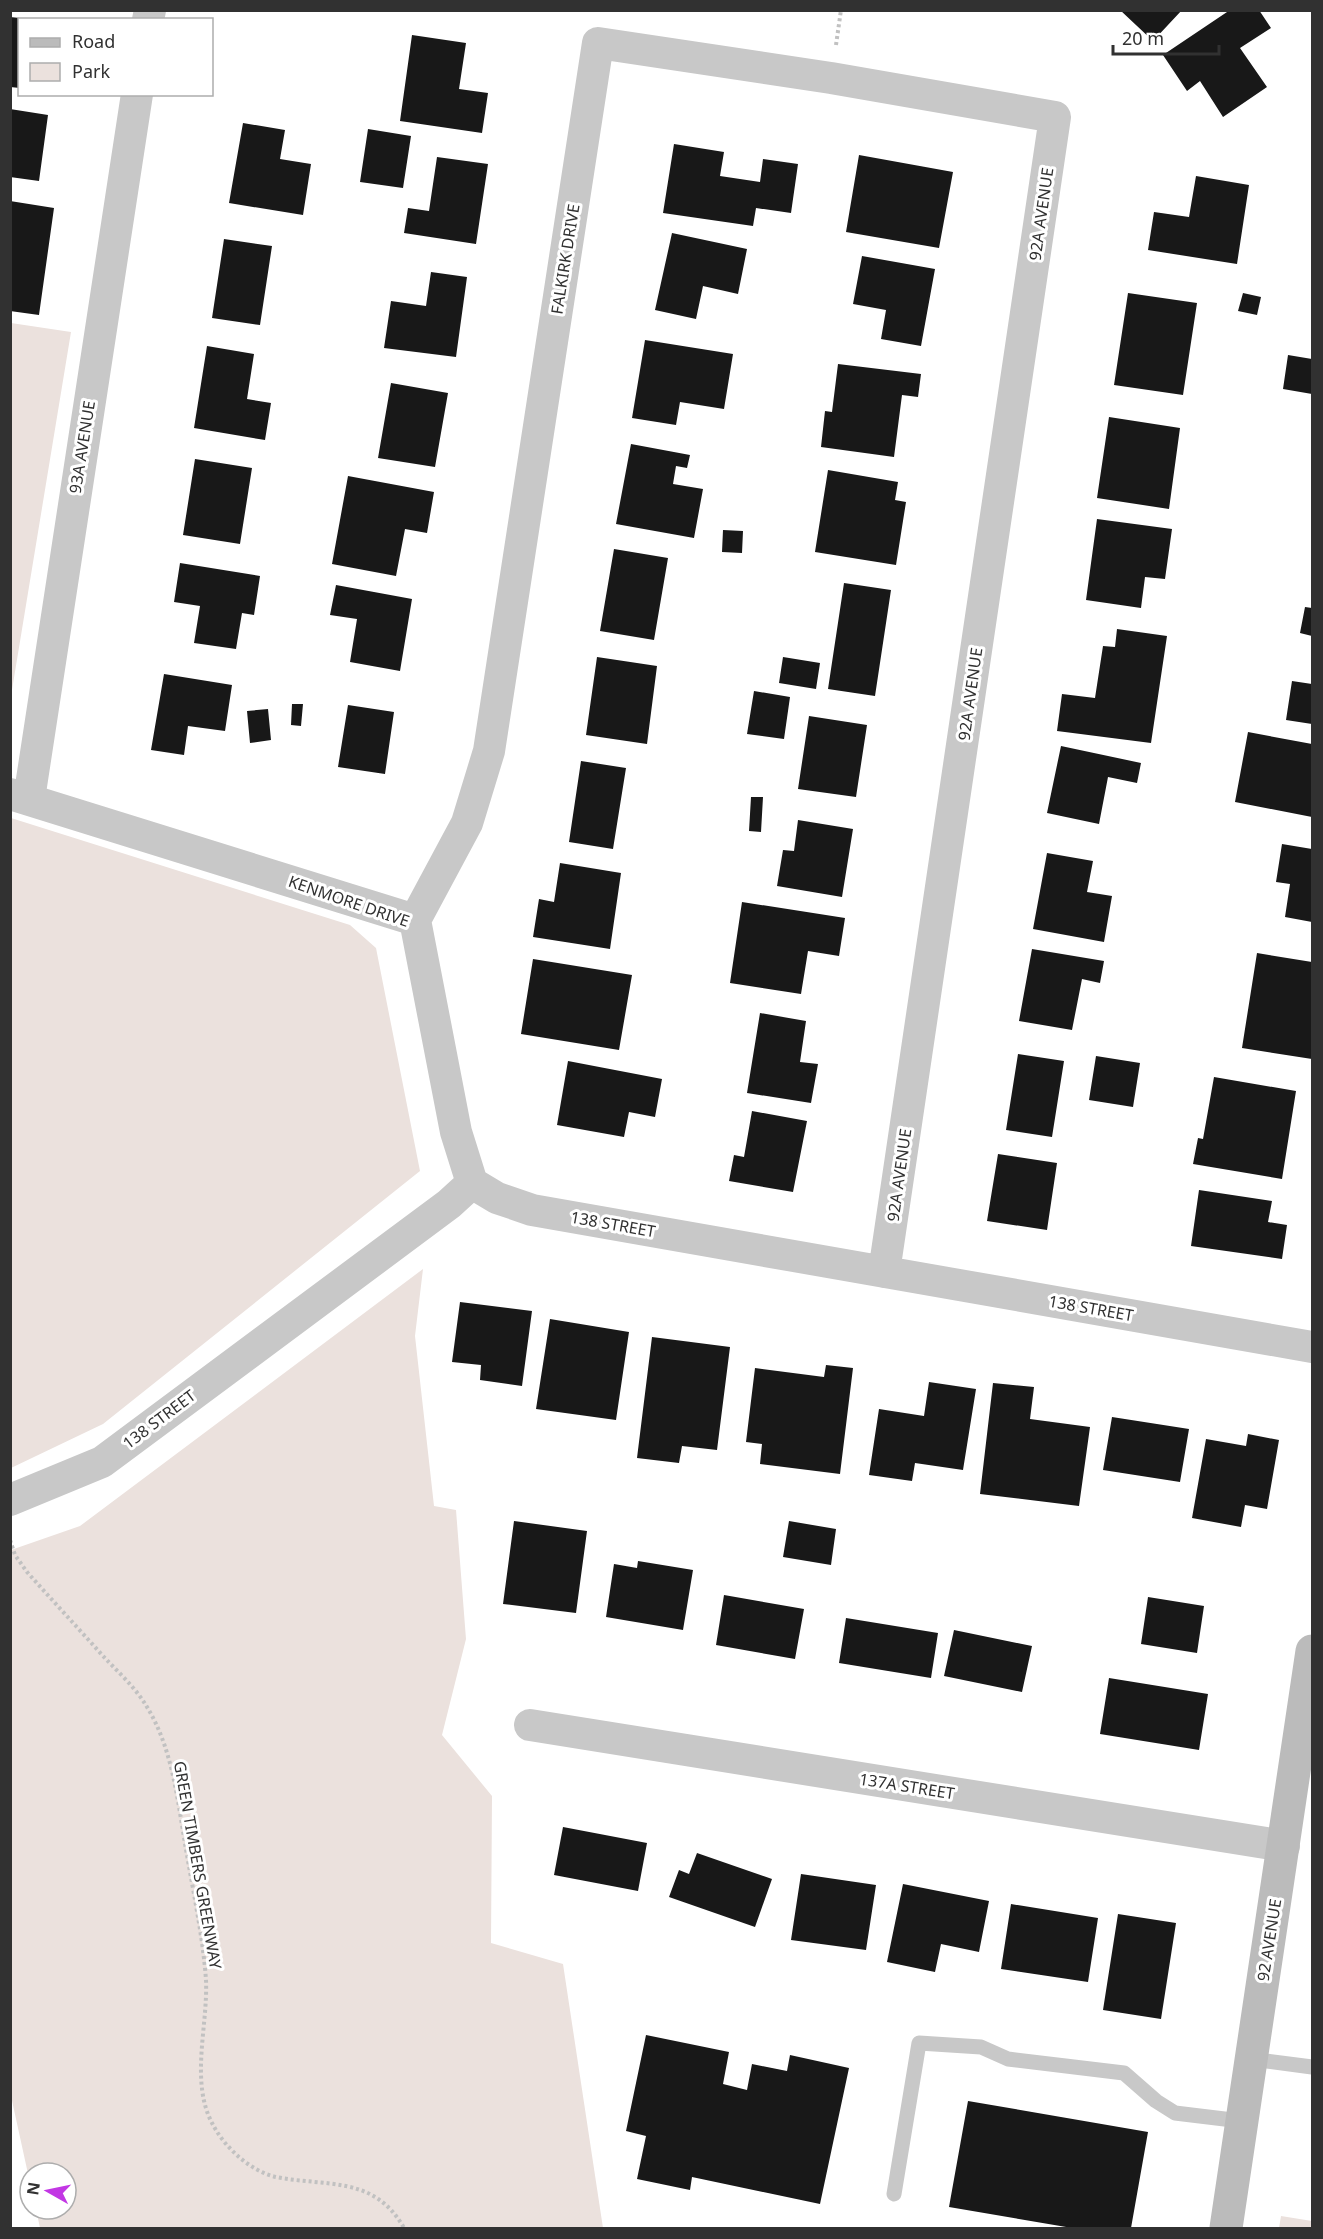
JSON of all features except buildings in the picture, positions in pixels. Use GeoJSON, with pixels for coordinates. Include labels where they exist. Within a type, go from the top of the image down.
{"type":"FeatureCollection","features":[{"type":"Feature","properties":{"kind":"main road","name":"92 AVENUE"},"geometry":{"type":"LineString","coordinates":[[1226,2229],[1312,1651]]}},
{"type":"Feature","properties":{"kind":"street","name":"FALKIRK DRIVE"},"geometry":{"type":"LineString","coordinates":[[415,920],[467,823],[489,751],[598,43],[831,78],[1055,117]]}},
{"type":"Feature","properties":{"kind":"street","name":"93A AVENUE"},"geometry":{"type":"LineString","coordinates":[[20,796],[137,96]]}},
{"type":"Feature","properties":{"kind":"street","name":"92A AVENUE"},"geometry":{"type":"LineString","coordinates":[[884,1272],[1055,117]]}},
{"type":"Feature","properties":{"kind":"street","name":"KENMORE DRIVE"},"geometry":{"type":"LineString","coordinates":[[20,796],[415,920],[456,1132],[472,1183]]}},
{"type":"Feature","properties":{"kind":"street","name":"138 STREET"},"geometry":{"type":"LineString","coordinates":[[10,1500],[102,1462],[448,1204],[472,1183],[497,1198],[532,1210],[1312,1347]]}},
{"type":"Feature","properties":{"kind":"street","name":"137A STREET"},"geometry":{"type":"LineString","coordinates":[[530,1725],[1284,1846]]}},
{"type":"Feature","properties":{"kind":"lane"},"geometry":{"type":"LineString","coordinates":[[894,2194],[919,2043],[981,2047],[1008,2059],[1124,2073],[1156,2101],[1175,2113],[1241,2121]]}},
{"type":"Feature","properties":{"kind":"lane"},"geometry":{"type":"LineString","coordinates":[[1251,2059],[1312,2067]]}},
{"type":"Feature","properties":{"kind":"path"},"geometry":{"type":"LineString","coordinates":[[835,50],[841,10]]}},
{"type":"Feature","properties":{"kind":"path","name":"GREEN TIMBERS GREENWAY"},"geometry":{"type":"LineString","coordinates":[[10,1540],[20,1563],[130,1684],[146,1704],[159,1730],[172,1770],[200,1932],[206,1981],[202,2083],[205,2106],[213,2124],[224,2143],[260,2171],[276,2177],[342,2183],[363,2190],[383,2203],[398,2218],[404,2229]]}},
{"type":"Feature","properties":{"kind":"green space"},"geometry":{"type":"Polygon","coordinates":[[[10,323],[71,332],[11,696],[10,323]]]}},
{"type":"Feature","properties":{"kind":"green space"},"geometry":{"type":"Polygon","coordinates":[[[11,818],[350,925],[376,948],[420,1171],[103,1424],[11,1468],[11,818]]]}},
{"type":"Feature","properties":{"kind":"green space"},"geometry":{"type":"Polygon","coordinates":[[[423,1269],[415,1336],[434,1506],[456,1510],[466,1639],[442,1735],[492,1796],[491,1943],[563,1964],[603,2228],[40,2228],[39,2221],[78,2221],[78,2161],[25,2161],[11,2096],[11,1550],[80,1526],[423,1269]]]}},
{"type":"Feature","properties":{"kind":"green space"},"geometry":{"type":"Polygon","coordinates":[[[1281,2216],[1312,2221],[1312,2228],[1279,2228],[1281,2216]]]}}]}
